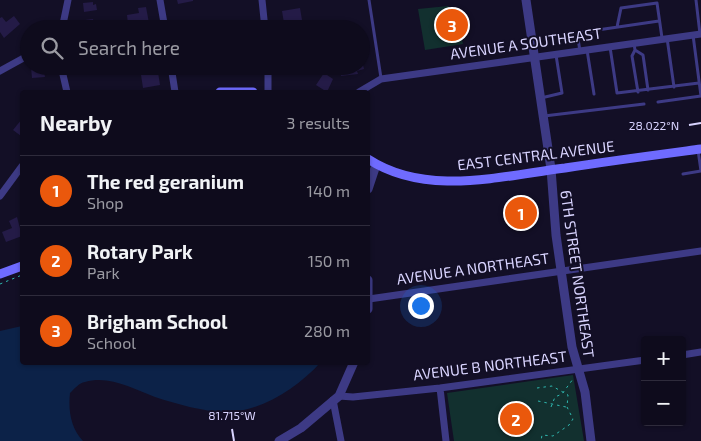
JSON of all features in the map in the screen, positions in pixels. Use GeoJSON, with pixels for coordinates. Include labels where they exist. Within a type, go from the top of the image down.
{"type":"FeatureCollection","features":[{"type":"Feature","properties":{"kind":"main road","name":"EAST CENTRAL AVENUE"},"geometry":{"type":"LineString","coordinates":[[370,160],[376,165],[407,175],[438,181],[472,181],[700,149]]}},
{"type":"Feature","properties":{"kind":"main road"},"geometry":{"type":"LineString","coordinates":[[0,274],[20,267]]}},
{"type":"Feature","properties":{"kind":"street"},"geometry":{"type":"LineString","coordinates":[[64,20],[68,0]]}},
{"type":"Feature","properties":{"kind":"street"},"geometry":{"type":"LineString","coordinates":[[160,0],[163,20]]}},
{"type":"Feature","properties":{"kind":"street"},"geometry":{"type":"LineString","coordinates":[[262,0],[264,20]]}},
{"type":"Feature","properties":{"kind":"street","name":"6TH STREET NORTHEAST"},"geometry":{"type":"LineString","coordinates":[[526,0],[551,169],[561,270],[575,374],[585,392],[591,441]]}},
{"type":"Feature","properties":{"kind":"street","name":"AVENUE A SOUTHEAST"},"geometry":{"type":"LineString","coordinates":[[362,90],[381,79],[610,46],[635,46],[664,38],[698,34]]}},
{"type":"Feature","properties":{"kind":"street"},"geometry":{"type":"LineString","coordinates":[[0,71],[20,60]]}},
{"type":"Feature","properties":{"kind":"street"},"geometry":{"type":"LineString","coordinates":[[64,75],[67,90]]}},
{"type":"Feature","properties":{"kind":"street"},"geometry":{"type":"LineString","coordinates":[[172,75],[175,90]]}},
{"type":"Feature","properties":{"kind":"street"},"geometry":{"type":"LineString","coordinates":[[268,75],[268,90]]}},
{"type":"Feature","properties":{"kind":"street"},"geometry":{"type":"LineString","coordinates":[[370,183],[376,165]]}},
{"type":"Feature","properties":{"kind":"street"},"geometry":{"type":"LineString","coordinates":[[0,196],[20,169]]}},
{"type":"Feature","properties":{"kind":"street","name":"AVENUE A NORTHEAST"},"geometry":{"type":"LineString","coordinates":[[370,299],[701,251]]}},
{"type":"Feature","properties":{"kind":"street"},"geometry":{"type":"LineString","coordinates":[[686,354],[701,352]]}},
{"type":"Feature","properties":{"kind":"street","name":"AVENUE B NORTHEAST"},"geometry":{"type":"LineString","coordinates":[[336,398],[575,374],[641,361]]}},
{"type":"Feature","properties":{"kind":"street"},"geometry":{"type":"LineString","coordinates":[[279,441],[301,428],[336,398],[352,365]]}},
{"type":"Feature","properties":{"kind":"street"},"geometry":{"type":"LineString","coordinates":[[440,388],[446,441]]}},
{"type":"Feature","properties":{"kind":"street"},"geometry":{"type":"LineString","coordinates":[[336,398],[341,441]]}},
{"type":"Feature","properties":{"kind":"lane"},"geometry":{"type":"LineString","coordinates":[[369,0],[381,79]]}},
{"type":"Feature","properties":{"kind":"lane"},"geometry":{"type":"LineString","coordinates":[[658,102],[701,96],[696,0]]}},
{"type":"Feature","properties":{"kind":"lane"},"geometry":{"type":"LineString","coordinates":[[617,27],[621,8],[657,3],[659,21],[674,87]]}},
{"type":"Feature","properties":{"kind":"lane"},"geometry":{"type":"LineString","coordinates":[[594,94],[577,33],[659,21]]}},
{"type":"Feature","properties":{"kind":"lane"},"geometry":{"type":"LineString","coordinates":[[610,46],[617,94],[699,83]]}},
{"type":"Feature","properties":{"kind":"lane"},"geometry":{"type":"LineString","coordinates":[[635,46],[643,55],[648,90]]}},
{"type":"Feature","properties":{"kind":"lane"},"geometry":{"type":"LineString","coordinates":[[635,46],[632,56],[638,92]]}},
{"type":"Feature","properties":{"kind":"lane"},"geometry":{"type":"LineString","coordinates":[[541,98],[562,94],[556,54]]}},
{"type":"Feature","properties":{"kind":"lane"},"geometry":{"type":"LineString","coordinates":[[544,116],[644,104]]}},
{"type":"Feature","properties":{"kind":"lane"},"geometry":{"type":"LineString","coordinates":[[683,174],[701,171],[700,149]]}},
{"type":"Feature","properties":{"kind":"path"},"geometry":{"type":"LineString","coordinates":[[0,284],[20,276]]}},
{"type":"Feature","properties":{"kind":"path"},"geometry":{"type":"LineString","coordinates":[[551,407],[555,397],[564,392],[575,374]]}},
{"type":"Feature","properties":{"kind":"path"},"geometry":{"type":"LineString","coordinates":[[537,388],[552,386],[564,392],[569,399],[567,407],[572,416],[572,422],[553,436],[542,435],[541,441]]}},
{"type":"Feature","properties":{"kind":"path"},"geometry":{"type":"LineString","coordinates":[[538,400],[567,407]]}},
{"type":"Feature","properties":{"kind":"green space"},"geometry":{"type":"Polygon","coordinates":[[[448,6],[458,22],[463,44],[425,50],[418,9],[448,6]]]}},
{"type":"Feature","properties":{"kind":"green space"},"geometry":{"type":"Polygon","coordinates":[[[573,375],[584,441],[454,441],[447,393],[573,375]]]}},
{"type":"Feature","properties":{"kind":"water"},"geometry":{"type":"Polygon","coordinates":[[[20,326],[20,365],[318,365],[301,381],[266,403],[240,411],[227,412],[209,411],[181,405],[130,387],[103,380],[85,382],[70,393],[69,400],[73,425],[83,441],[0,441],[0,331],[20,326]]]}},
{"type":"Feature","properties":{"kind":"building"},"geometry":{"type":"Polygon","coordinates":[[[177,0],[193,0],[193,1],[178,4],[177,0]]]}},
{"type":"Feature","properties":{"kind":"building"},"geometry":{"type":"Polygon","coordinates":[[[93,2],[93,5],[96,4],[97,10],[84,12],[83,3],[93,2]]]}},
{"type":"Feature","properties":{"kind":"building"},"geometry":{"type":"Polygon","coordinates":[[[146,7],[148,20],[128,20],[127,15],[139,13],[138,8],[146,7]]]}},
{"type":"Feature","properties":{"kind":"building"},"geometry":{"type":"Polygon","coordinates":[[[300,8],[302,20],[284,20],[282,11],[300,8]]]}},
{"type":"Feature","properties":{"kind":"building"},"geometry":{"type":"Polygon","coordinates":[[[14,16],[20,24],[4,38],[0,32],[0,18],[2,17],[6,22],[14,16]]]}},
{"type":"Feature","properties":{"kind":"building"},"geometry":{"type":"Polygon","coordinates":[[[32,75],[45,75],[45,77],[32,78],[32,75]]]}},
{"type":"Feature","properties":{"kind":"building"},"geometry":{"type":"Polygon","coordinates":[[[141,75],[158,75],[160,85],[143,88],[141,75]]]}},
{"type":"Feature","properties":{"kind":"building"},"geometry":{"type":"Polygon","coordinates":[[[323,75],[327,75],[333,79],[328,90],[324,90],[316,85],[323,75]]]}},
{"type":"Feature","properties":{"kind":"building"},"geometry":{"type":"Polygon","coordinates":[[[20,121],[20,135],[13,130],[20,121]]]}},
{"type":"Feature","properties":{"kind":"building"},"geometry":{"type":"Polygon","coordinates":[[[17,217],[20,237],[6,242],[2,232],[12,228],[9,221],[17,217]]]}},
{"type":"Feature","properties":{"kind":"place","name":"Brigham School"},"geometry":{"type":"Point","coordinates":[452,25]}},
{"type":"Feature","properties":{"kind":"place","name":"The red geranium"},"geometry":{"type":"Point","coordinates":[521,213]}},
{"type":"Feature","properties":{"kind":"place","name":"Rotary Park"},"geometry":{"type":"Point","coordinates":[516,419]}}]}
